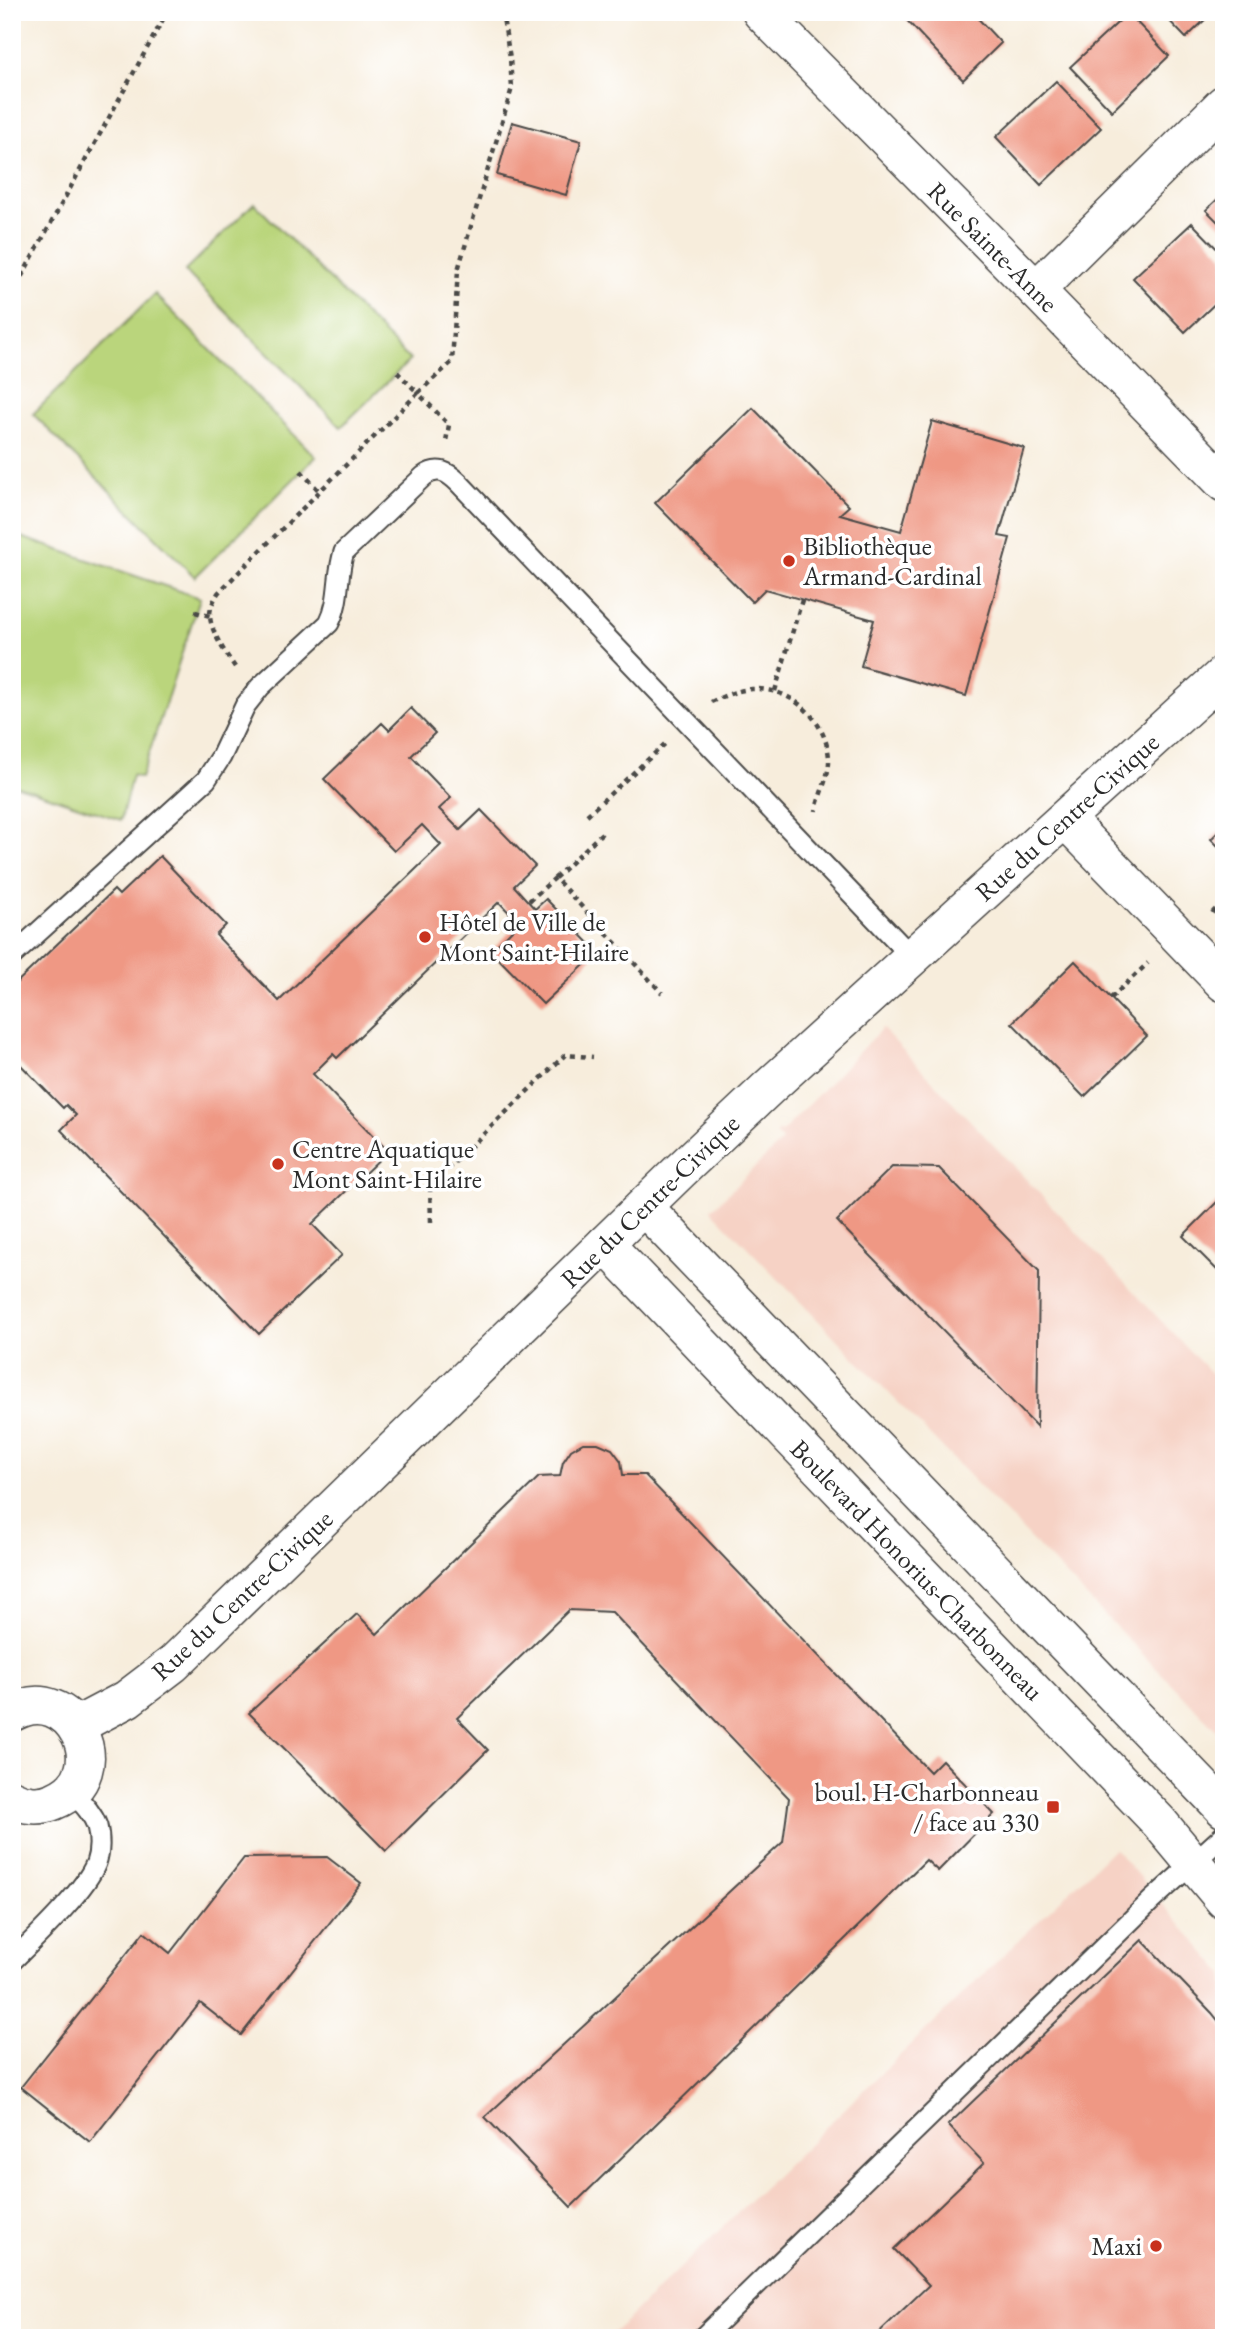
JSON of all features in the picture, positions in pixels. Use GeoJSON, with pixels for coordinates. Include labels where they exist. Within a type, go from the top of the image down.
{"type":"FeatureCollection","features":[{"type":"Feature","properties":{"kind":"street","name":"Rue Sainte-Anne"},"geometry":{"type":"LineString","coordinates":[[761,12],[1224,483]]}},
{"type":"Feature","properties":{"kind":"street"},"geometry":{"type":"LineString","coordinates":[[1036,290],[1224,104]]}},
{"type":"Feature","properties":{"kind":"street","name":"Rue du Centre-Civique"},"geometry":{"type":"LineString","coordinates":[[76,1726],[127,1699],[173,1664],[758,1097],[1224,674]]}},
{"type":"Feature","properties":{"kind":"street"},"geometry":{"type":"LineString","coordinates":[[1065,819],[1224,983]]}},
{"type":"Feature","properties":{"kind":"street"},"geometry":{"type":"LineString","coordinates":[[644,1207],[1224,1809]]}},
{"type":"Feature","properties":{"kind":"street","name":"Boulevard Honorius-Charbonneau"},"geometry":{"type":"LineString","coordinates":[[605,1244],[1114,1774],[1224,1900]]}},
{"type":"Feature","properties":{"kind":"street"},"geometry":{"type":"LineString","coordinates":[[12,1713],[33,1706],[49,1707],[64,1714],[76,1726],[84,1740],[86,1756],[83,1772],[71,1791],[48,1804],[32,1805],[12,1798]]}},
{"type":"Feature","properties":{"kind":"lane"},"geometry":{"type":"LineString","coordinates":[[12,956],[206,780],[221,757],[249,699],[329,623],[336,610],[340,564],[344,552],[424,476],[441,471],[459,484],[912,957]]}},
{"type":"Feature","properties":{"kind":"lane"},"geometry":{"type":"LineString","coordinates":[[12,1961],[83,1884],[97,1860],[97,1825],[92,1814],[71,1791]]}},
{"type":"Feature","properties":{"kind":"lane"},"geometry":{"type":"LineString","coordinates":[[702,2338],[1224,1835]]}},
{"type":"Feature","properties":{"kind":"path"},"geometry":{"type":"LineString","coordinates":[[12,293],[167,12]]}},
{"type":"Feature","properties":{"kind":"path"},"geometry":{"type":"LineString","coordinates":[[232,663],[212,626],[210,616],[218,593],[452,362],[458,270],[510,99],[512,77],[502,12]]}},
{"type":"Feature","properties":{"kind":"path"},"geometry":{"type":"LineString","coordinates":[[397,372],[449,425]]}},
{"type":"Feature","properties":{"kind":"path"},"geometry":{"type":"LineString","coordinates":[[301,471],[320,492]]}},
{"type":"Feature","properties":{"kind":"path"},"geometry":{"type":"LineString","coordinates":[[775,691],[802,600]]}},
{"type":"Feature","properties":{"kind":"path"},"geometry":{"type":"LineString","coordinates":[[195,612],[210,616]]}},
{"type":"Feature","properties":{"kind":"path"},"geometry":{"type":"LineString","coordinates":[[710,703],[739,691],[752,689],[775,691],[804,707],[825,739],[829,760],[817,803],[816,818]]}},
{"type":"Feature","properties":{"kind":"path"},"geometry":{"type":"LineString","coordinates":[[587,816],[667,742]]}},
{"type":"Feature","properties":{"kind":"path"},"geometry":{"type":"LineString","coordinates":[[529,901],[603,832]]}},
{"type":"Feature","properties":{"kind":"path"},"geometry":{"type":"LineString","coordinates":[[555,877],[662,993]]}},
{"type":"Feature","properties":{"kind":"path"},"geometry":{"type":"LineString","coordinates":[[1206,919],[1224,901]]}},
{"type":"Feature","properties":{"kind":"path"},"geometry":{"type":"LineString","coordinates":[[1111,998],[1152,959]]}},
{"type":"Feature","properties":{"kind":"path"},"geometry":{"type":"LineString","coordinates":[[431,1222],[430,1186],[565,1055],[593,1057]]}},
{"type":"Feature","properties":{"kind":"shaded area"},"geometry":{"type":"Polygon","coordinates":[[[882,1028],[1224,1387],[1224,1738],[711,1210],[782,1141],[776,1133],[783,1131],[882,1028]]]}},
{"type":"Feature","properties":{"kind":"shaded area"},"geometry":{"type":"Polygon","coordinates":[[[1114,1848],[1224,1974],[1224,2338],[608,2338],[1114,1848]]]}},
{"type":"Feature","properties":{"kind":"green space"},"geometry":{"type":"Polygon","coordinates":[[[254,203],[410,360],[341,427],[185,271],[254,203]]]}},
{"type":"Feature","properties":{"kind":"green space"},"geometry":{"type":"Polygon","coordinates":[[[155,294],[316,457],[195,577],[33,414],[155,294]]]}},
{"type":"Feature","properties":{"kind":"green space"},"geometry":{"type":"Polygon","coordinates":[[[12,534],[200,598],[141,778],[132,775],[121,820],[12,784],[12,534]]]}},
{"type":"Feature","properties":{"kind":"building"},"geometry":{"type":"Polygon","coordinates":[[[899,12],[972,12],[1001,43],[963,80],[899,12]]]}},
{"type":"Feature","properties":{"kind":"building"},"geometry":{"type":"Polygon","coordinates":[[[1161,12],[1213,12],[1186,38],[1161,12]]]}},
{"type":"Feature","properties":{"kind":"building"},"geometry":{"type":"Polygon","coordinates":[[[1128,13],[1169,56],[1112,111],[1070,67],[1128,13]]]}},
{"type":"Feature","properties":{"kind":"building"},"geometry":{"type":"Polygon","coordinates":[[[1056,81],[1101,128],[1041,185],[996,137],[1056,81]]]}},
{"type":"Feature","properties":{"kind":"building"},"geometry":{"type":"Polygon","coordinates":[[[512,122],[581,141],[566,195],[497,175],[512,122]]]}},
{"type":"Feature","properties":{"kind":"building"},"geometry":{"type":"Polygon","coordinates":[[[1224,193],[1224,228],[1206,210],[1224,193]]]}},
{"type":"Feature","properties":{"kind":"building"},"geometry":{"type":"Polygon","coordinates":[[[1192,223],[1224,256],[1224,295],[1185,332],[1133,278],[1192,223]]]}},
{"type":"Feature","properties":{"kind":"building"},"geometry":{"type":"Polygon","coordinates":[[[753,408],[849,506],[840,514],[901,531],[932,421],[1024,448],[999,536],[1010,538],[966,696],[861,666],[874,620],[765,589],[752,602],[655,503],[753,408]]]}},
{"type":"Feature","properties":{"kind":"building"},"geometry":{"type":"Polygon","coordinates":[[[411,708],[435,733],[411,756],[451,798],[439,809],[460,830],[481,810],[535,866],[514,886],[535,909],[546,899],[598,952],[543,1004],[491,951],[519,923],[499,902],[337,1058],[333,1054],[313,1074],[388,1151],[312,1224],[342,1255],[259,1334],[61,1130],[76,1115],[66,1105],[63,1108],[12,1056],[12,987],[114,890],[119,895],[160,856],[226,925],[216,935],[279,1001],[441,845],[422,825],[394,851],[324,779],[382,723],[389,730],[411,708]]]}},
{"type":"Feature","properties":{"kind":"building"},"geometry":{"type":"Polygon","coordinates":[[[1224,826],[1224,852],[1211,839],[1224,826]]]}},
{"type":"Feature","properties":{"kind":"building"},"geometry":{"type":"Polygon","coordinates":[[[1075,961],[1147,1036],[1084,1097],[1012,1023],[1075,961]]]}},
{"type":"Feature","properties":{"kind":"building"},"geometry":{"type":"Polygon","coordinates":[[[892,1167],[939,1168],[1039,1271],[1037,1427],[837,1221],[892,1167]]]}},
{"type":"Feature","properties":{"kind":"building"},"geometry":{"type":"Polygon","coordinates":[[[1224,1195],[1224,1277],[1183,1236],[1224,1195]]]}},
{"type":"Feature","properties":{"kind":"building"},"geometry":{"type":"Polygon","coordinates":[[[583,1443],[598,1443],[612,1449],[621,1461],[623,1475],[645,1475],[930,1772],[942,1760],[994,1814],[938,1871],[926,1860],[571,2207],[485,2117],[783,1842],[789,1798],[612,1612],[569,1610],[457,1718],[488,1750],[386,1851],[249,1713],[357,1614],[377,1634],[539,1477],[560,1476],[563,1462],[571,1450],[583,1443]]]}},
{"type":"Feature","properties":{"kind":"building"},"geometry":{"type":"Polygon","coordinates":[[[327,1857],[361,1883],[241,2035],[200,2003],[90,2142],[21,2087],[144,1932],[170,1953],[244,1858],[327,1857]]]}},
{"type":"Feature","properties":{"kind":"building"},"geometry":{"type":"Polygon","coordinates":[[[1142,1940],[1224,2028],[1224,2338],[873,2338],[929,2285],[894,2249],[984,2163],[948,2125],[1142,1940]]]}},
{"type":"Feature","properties":{"kind":"place","name":"Bibliothèque Armand-Cardinal"},"geometry":{"type":"Point","coordinates":[789,561]}},
{"type":"Feature","properties":{"kind":"place","name":"Hôtel de Ville de Mont Saint-Hilaire"},"geometry":{"type":"Point","coordinates":[425,937]}},
{"type":"Feature","properties":{"kind":"place","name":"Centre Aquatique Mont Saint-Hilaire"},"geometry":{"type":"Point","coordinates":[278,1164]}},
{"type":"Feature","properties":{"kind":"place","name":"boul. H-Charbonneau / face au 330"},"geometry":{"type":"Point","coordinates":[1053,1807]}},
{"type":"Feature","properties":{"kind":"place","name":"Maxi"},"geometry":{"type":"Point","coordinates":[1156,2246]}}]}
